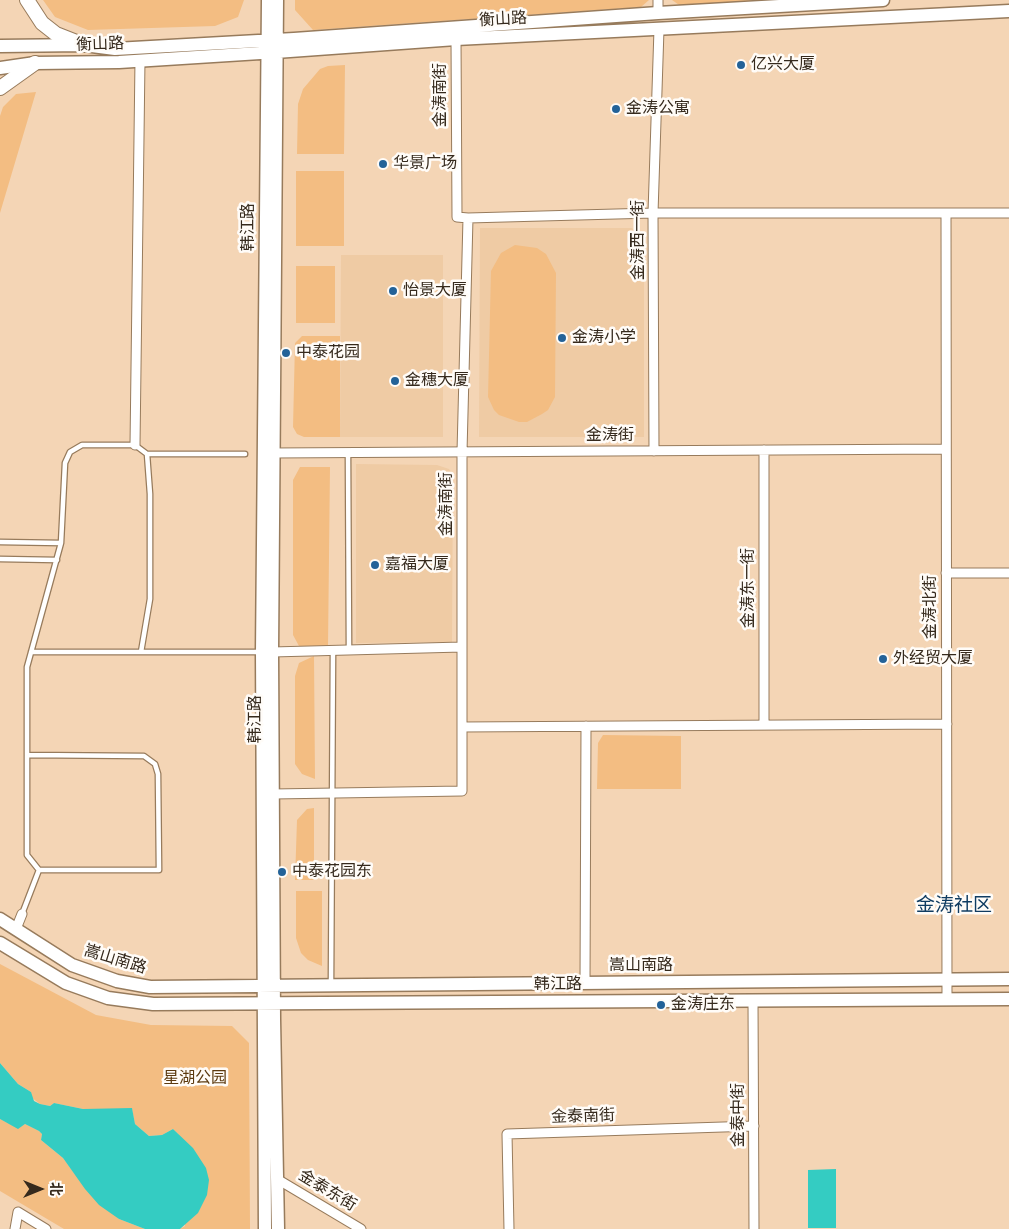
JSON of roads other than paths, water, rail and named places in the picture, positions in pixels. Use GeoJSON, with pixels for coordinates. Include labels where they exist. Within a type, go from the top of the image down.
{"type":"FeatureCollection","features":[{"type":"Feature","properties":{"kind":"main road"},"geometry":{"type":"LineString","coordinates":[[27,0],[42,23],[56,34],[84,45]]}},
{"type":"Feature","properties":{"kind":"main road"},"geometry":{"type":"LineString","coordinates":[[0,88],[36,63]]}},
{"type":"Feature","properties":{"kind":"street","name":"韩江路"},"geometry":{"type":"LineString","coordinates":[[265,1229],[269,1003],[267,652],[271,47],[268,0]]}},
{"type":"Feature","properties":{"kind":"street","name":"韩江路"},"geometry":{"type":"LineString","coordinates":[[271,47],[277,0]]}},
{"type":"Feature","properties":{"kind":"street","name":"衡山路"},"geometry":{"type":"LineString","coordinates":[[0,68],[36,63],[140,60],[658,6],[883,0]]}},
{"type":"Feature","properties":{"kind":"street","name":"衡山路"},"geometry":{"type":"LineString","coordinates":[[0,46],[84,45],[115,49],[271,47],[1009,11]]}},
{"type":"Feature","properties":{"kind":"street","name":"金涛西一街"},"geometry":{"type":"LineString","coordinates":[[654,451],[653,213],[658,28]]}},
{"type":"Feature","properties":{"kind":"street","name":"金涛南街"},"geometry":{"type":"LineString","coordinates":[[273,794],[462,791],[462,452],[468,218],[456,218],[456,39]]}},
{"type":"Feature","properties":{"kind":"street"},"geometry":{"type":"LineString","coordinates":[[135,445],[140,60]]}},
{"type":"Feature","properties":{"kind":"street"},"geometry":{"type":"LineString","coordinates":[[468,218],[653,213],[946,214],[1009,212]]}},
{"type":"Feature","properties":{"kind":"street","name":"金涛北街"},"geometry":{"type":"LineString","coordinates":[[946,214],[947,999]]}},
{"type":"Feature","properties":{"kind":"street","name":"金涛街"},"geometry":{"type":"LineString","coordinates":[[268,453],[946,449]]}},
{"type":"Feature","properties":{"kind":"street","name":"金涛东一街"},"geometry":{"type":"LineString","coordinates":[[764,450],[764,725]]}},
{"type":"Feature","properties":{"kind":"street"},"geometry":{"type":"LineString","coordinates":[[946,573],[1009,572]]}},
{"type":"Feature","properties":{"kind":"street"},"geometry":{"type":"LineString","coordinates":[[267,652],[462,647]]}},
{"type":"Feature","properties":{"kind":"street","name":"韩江路"},"geometry":{"type":"LineString","coordinates":[[267,652],[273,794],[269,986]]}},
{"type":"Feature","properties":{"kind":"street"},"geometry":{"type":"LineString","coordinates":[[462,727],[947,724]]}},
{"type":"Feature","properties":{"kind":"street"},"geometry":{"type":"LineString","coordinates":[[585,983],[586,726]]}},
{"type":"Feature","properties":{"kind":"street"},"geometry":{"type":"LineString","coordinates":[[16,929],[22,914]]}},
{"type":"Feature","properties":{"kind":"street","name":"嵩山南路"},"geometry":{"type":"LineString","coordinates":[[0,919],[72,965],[116,981],[150,987],[1009,980]]}},
{"type":"Feature","properties":{"kind":"street","name":"嵩山南路"},"geometry":{"type":"LineString","coordinates":[[0,943],[66,983],[108,998],[153,1004],[269,1003]]}},
{"type":"Feature","properties":{"kind":"street"},"geometry":{"type":"LineString","coordinates":[[753,1000],[1009,999]]}},
{"type":"Feature","properties":{"kind":"street","name":"韩江路"},"geometry":{"type":"LineString","coordinates":[[269,1003],[753,1000]]}},
{"type":"Feature","properties":{"kind":"street","name":"金泰中街"},"geometry":{"type":"LineString","coordinates":[[753,1000],[754,1229]]}},
{"type":"Feature","properties":{"kind":"street","name":"韩江路"},"geometry":{"type":"LineString","coordinates":[[269,1003],[278,1229]]}},
{"type":"Feature","properties":{"kind":"street","name":"金泰南街"},"geometry":{"type":"LineString","coordinates":[[509,1229],[507,1134],[754,1126]]}},
{"type":"Feature","properties":{"kind":"street","name":"金泰东街"},"geometry":{"type":"LineString","coordinates":[[277,1179],[361,1229]]}},
{"type":"Feature","properties":{"kind":"street"},"geometry":{"type":"LineString","coordinates":[[15,1229],[18,1212],[46,1229]]}},
{"type":"Feature","properties":{"kind":"lane"},"geometry":{"type":"LineString","coordinates":[[39,870],[27,854],[27,667],[61,543],[66,463],[70,452],[82,445],[135,445],[146,454],[245,454]]}},
{"type":"Feature","properties":{"kind":"lane"},"geometry":{"type":"LineString","coordinates":[[348,453],[349,650]]}},
{"type":"Feature","properties":{"kind":"lane"},"geometry":{"type":"LineString","coordinates":[[141,652],[150,599],[150,494],[146,454]]}},
{"type":"Feature","properties":{"kind":"lane"},"geometry":{"type":"LineString","coordinates":[[0,542],[61,543]]}},
{"type":"Feature","properties":{"kind":"lane"},"geometry":{"type":"LineString","coordinates":[[0,559],[57,560]]}},
{"type":"Feature","properties":{"kind":"lane"},"geometry":{"type":"LineString","coordinates":[[331,985],[333,650]]}},
{"type":"Feature","properties":{"kind":"lane"},"geometry":{"type":"LineString","coordinates":[[31,652],[267,652]]}},
{"type":"Feature","properties":{"kind":"lane"},"geometry":{"type":"LineString","coordinates":[[27,754],[144,756],[155,764],[158,774],[159,870],[39,870]]}},
{"type":"Feature","properties":{"kind":"lane"},"geometry":{"type":"LineString","coordinates":[[22,914],[39,870]]}},
{"type":"Feature","properties":{"kind":"water"},"geometry":{"type":"Polygon","coordinates":[[[0,1063],[18,1084],[31,1092],[34,1101],[40,1104],[50,1106],[54,1103],[83,1109],[132,1108],[135,1124],[149,1136],[162,1135],[173,1129],[193,1148],[206,1168],[209,1180],[207,1195],[198,1213],[180,1229],[145,1229],[119,1219],[99,1205],[63,1158],[41,1140],[42,1134],[39,1131],[25,1124],[18,1129],[0,1119],[0,1063]]]}},
{"type":"Feature","properties":{"kind":"water"},"geometry":{"type":"Polygon","coordinates":[[[836,1169],[836,1228],[808,1228],[808,1170],[836,1169]]]}},
{"type":"Feature","properties":{"kind":"place","name":"亿兴大厦"},"geometry":{"type":"Point","coordinates":[741,65]}},
{"type":"Feature","properties":{"kind":"place","name":"金涛公寓"},"geometry":{"type":"Point","coordinates":[616,109]}},
{"type":"Feature","properties":{"kind":"place","name":"华景广场"},"geometry":{"type":"Point","coordinates":[383,164]}},
{"type":"Feature","properties":{"kind":"place","name":"怡景大厦"},"geometry":{"type":"Point","coordinates":[393,291]}},
{"type":"Feature","properties":{"kind":"place","name":"金涛小学"},"geometry":{"type":"Point","coordinates":[562,338]}},
{"type":"Feature","properties":{"kind":"place","name":"中泰花园"},"geometry":{"type":"Point","coordinates":[286,353]}},
{"type":"Feature","properties":{"kind":"place","name":"金穗大厦"},"geometry":{"type":"Point","coordinates":[395,381]}},
{"type":"Feature","properties":{"kind":"place","name":"嘉福大厦"},"geometry":{"type":"Point","coordinates":[375,565]}},
{"type":"Feature","properties":{"kind":"place","name":"外经贸大厦"},"geometry":{"type":"Point","coordinates":[883,659]}},
{"type":"Feature","properties":{"kind":"place","name":"中泰花园东"},"geometry":{"type":"Point","coordinates":[282,872]}},
{"type":"Feature","properties":{"kind":"place","name":"金涛庄东"},"geometry":{"type":"Point","coordinates":[661,1005]}},
{"type":"Feature","properties":{"kind":"district","name":"金涛社区"},"geometry":{"type":"Point","coordinates":[954,906]}},
{"type":"Feature","properties":{"kind":"park label","name":"星湖公园"},"geometry":{"type":"Point","coordinates":[195,1079]}}]}
